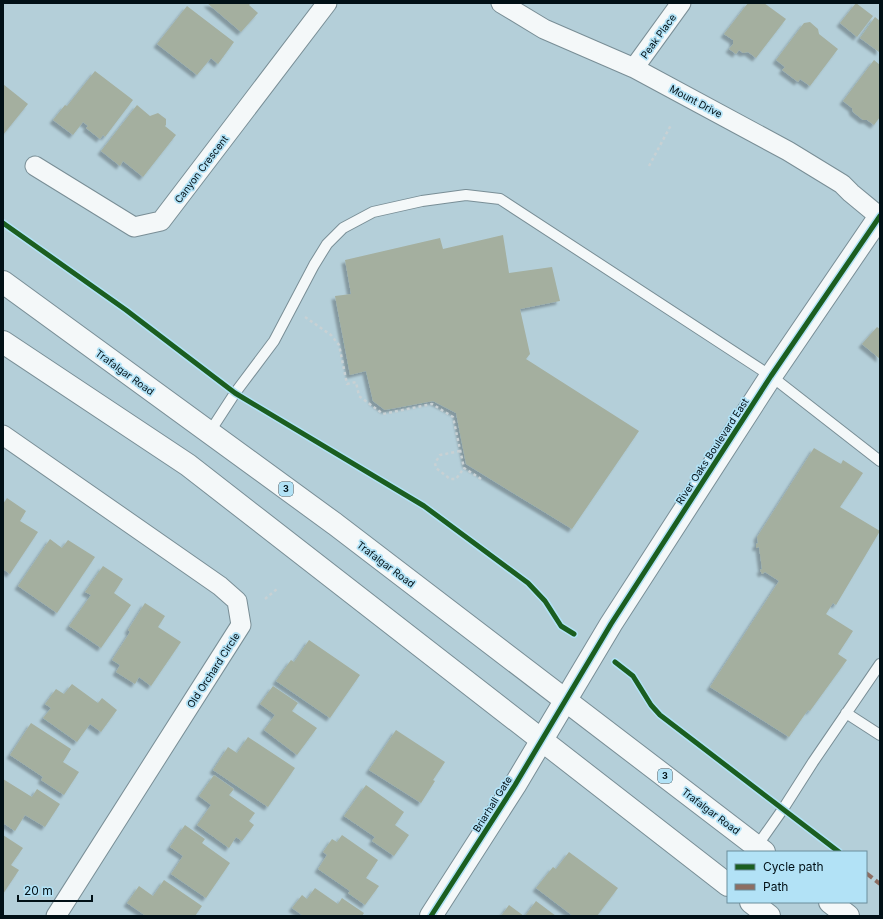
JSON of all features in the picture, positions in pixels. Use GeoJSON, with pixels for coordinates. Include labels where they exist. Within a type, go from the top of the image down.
{"type":"FeatureCollection","features":[{"type":"Feature","properties":{"kind":"main road","name":"River Oaks Boulevard East"},"geometry":{"type":"LineString","coordinates":[[566,700],[595,648],[771,376],[880,217]]}},
{"type":"Feature","properties":{"kind":"main road","name":"Trafalgar Road"},"geometry":{"type":"LineString","coordinates":[[3,282],[335,524],[761,849]]}},
{"type":"Feature","properties":{"kind":"main road"},"geometry":{"type":"LineString","coordinates":[[3,342],[188,465],[727,884]]}},
{"type":"Feature","properties":{"kind":"main road","name":"Briarhall Gate"},"geometry":{"type":"LineString","coordinates":[[432,916],[516,785],[566,700]]}},
{"type":"Feature","properties":{"kind":"main road"},"geometry":{"type":"LineString","coordinates":[[751,903],[769,916]]}},
{"type":"Feature","properties":{"kind":"main road"},"geometry":{"type":"LineString","coordinates":[[831,903],[848,916]]}},
{"type":"Feature","properties":{"kind":"street","name":"Canyon Crescent"},"geometry":{"type":"LineString","coordinates":[[35,166],[134,227],[161,221],[327,3]]}},
{"type":"Feature","properties":{"kind":"street","name":"Mount Drive"},"geometry":{"type":"LineString","coordinates":[[501,3],[544,29],[634,68],[788,151],[842,184],[880,217]]}},
{"type":"Feature","properties":{"kind":"street","name":"Peak Place"},"geometry":{"type":"LineString","coordinates":[[634,68],[681,3]]}},
{"type":"Feature","properties":{"kind":"street","name":"Old Orchard Circle"},"geometry":{"type":"LineString","coordinates":[[3,435],[220,586],[237,600],[241,625],[56,916]]}},
{"type":"Feature","properties":{"kind":"lane"},"geometry":{"type":"LineString","coordinates":[[209,433],[235,393],[274,341],[314,265],[327,244],[343,228],[373,212],[422,201],[466,195],[500,199],[771,376],[880,461]]}},
{"type":"Feature","properties":{"kind":"lane"},"geometry":{"type":"LineString","coordinates":[[761,849],[813,762],[880,664]]}},
{"type":"Feature","properties":{"kind":"lane"},"geometry":{"type":"LineString","coordinates":[[846,713],[880,735]]}},
{"type":"Feature","properties":{"kind":"path"},"geometry":{"type":"LineString","coordinates":[[649,166],[671,125]]}},
{"type":"Feature","properties":{"kind":"path"},"geometry":{"type":"LineString","coordinates":[[292,307],[331,335],[339,345],[347,384],[356,382],[359,396],[383,414],[432,404],[452,417],[464,468],[481,479]]}},
{"type":"Feature","properties":{"kind":"path"},"geometry":{"type":"LineString","coordinates":[[460,451],[440,455],[435,463],[436,468],[450,479],[456,479],[464,468]]}},
{"type":"Feature","properties":{"kind":"path"},"geometry":{"type":"LineString","coordinates":[[265,599],[277,590]]}},
{"type":"Feature","properties":{"kind":"building"},"geometry":{"type":"Polygon","coordinates":[[[207,3],[251,3],[249,5],[258,13],[241,32],[207,3]]]}},
{"type":"Feature","properties":{"kind":"building"},"geometry":{"type":"Polygon","coordinates":[[[748,3],[764,3],[786,19],[756,58],[748,52],[743,53],[739,50],[736,54],[729,49],[733,44],[733,40],[724,34],[748,3]]]}},
{"type":"Feature","properties":{"kind":"building"},"geometry":{"type":"Polygon","coordinates":[[[856,3],[873,16],[857,37],[840,23],[856,3]]]}},
{"type":"Feature","properties":{"kind":"building"},"geometry":{"type":"Polygon","coordinates":[[[187,6],[234,42],[218,64],[211,58],[197,75],[157,44],[187,6]]]}},
{"type":"Feature","properties":{"kind":"building"},"geometry":{"type":"Polygon","coordinates":[[[875,17],[880,21],[879,52],[860,38],[875,17]]]}},
{"type":"Feature","properties":{"kind":"building"},"geometry":{"type":"Polygon","coordinates":[[[810,22],[818,29],[819,34],[838,49],[810,86],[800,79],[798,82],[782,70],[785,67],[776,60],[804,23],[810,22]]]}},
{"type":"Feature","properties":{"kind":"building"},"geometry":{"type":"Polygon","coordinates":[[[874,60],[880,65],[880,117],[874,125],[867,120],[863,120],[843,101],[874,60]]]}},
{"type":"Feature","properties":{"kind":"building"},"geometry":{"type":"Polygon","coordinates":[[[95,71],[133,100],[105,137],[103,135],[100,139],[86,128],[88,126],[83,122],[73,135],[53,120],[65,105],[67,106],[95,71]]]}},
{"type":"Feature","properties":{"kind":"building"},"geometry":{"type":"Polygon","coordinates":[[[3,84],[28,104],[3,135],[3,84]]]}},
{"type":"Feature","properties":{"kind":"building"},"geometry":{"type":"Polygon","coordinates":[[[137,105],[150,116],[158,113],[166,119],[165,126],[176,135],[143,177],[123,161],[120,166],[101,151],[137,105]]]}},
{"type":"Feature","properties":{"kind":"building"},"geometry":{"type":"Polygon","coordinates":[[[503,235],[509,273],[552,267],[560,301],[520,309],[530,354],[526,359],[639,431],[572,529],[466,464],[456,413],[433,401],[385,410],[373,401],[366,371],[350,375],[335,296],[351,294],[345,260],[440,238],[443,249],[503,235]]]}},
{"type":"Feature","properties":{"kind":"building"},"geometry":{"type":"Polygon","coordinates":[[[877,327],[880,329],[880,359],[862,344],[877,327]]]}},
{"type":"Feature","properties":{"kind":"building"},"geometry":{"type":"Polygon","coordinates":[[[814,448],[841,464],[843,460],[863,473],[840,507],[880,531],[836,605],[833,603],[826,614],[853,631],[838,654],[847,660],[789,737],[710,687],[779,581],[765,572],[762,574],[760,570],[762,569],[759,547],[756,548],[756,544],[758,543],[757,537],[814,448]]]}},
{"type":"Feature","properties":{"kind":"building"},"geometry":{"type":"Polygon","coordinates":[[[7,498],[26,511],[20,521],[38,532],[10,574],[3,569],[3,504],[7,498]]]}},
{"type":"Feature","properties":{"kind":"building"},"geometry":{"type":"Polygon","coordinates":[[[50,539],[62,548],[68,540],[95,557],[57,613],[18,586],[50,539]]]}},
{"type":"Feature","properties":{"kind":"building"},"geometry":{"type":"Polygon","coordinates":[[[103,566],[123,579],[114,593],[131,605],[101,648],[69,626],[91,595],[85,592],[103,566]]]}},
{"type":"Feature","properties":{"kind":"building"},"geometry":{"type":"Polygon","coordinates":[[[145,603],[165,616],[158,627],[181,642],[151,686],[139,677],[135,684],[116,672],[120,665],[112,660],[130,632],[128,630],[145,603]]]}},
{"type":"Feature","properties":{"kind":"building"},"geometry":{"type":"Polygon","coordinates":[[[309,640],[360,675],[330,718],[276,681],[291,660],[294,662],[309,640]]]}},
{"type":"Feature","properties":{"kind":"building"},"geometry":{"type":"Polygon","coordinates":[[[72,684],[98,703],[102,698],[117,710],[101,732],[90,724],[77,742],[43,718],[51,708],[45,704],[56,689],[64,694],[72,684]]]}},
{"type":"Feature","properties":{"kind":"building"},"geometry":{"type":"Polygon","coordinates":[[[273,686],[298,703],[292,711],[317,728],[297,755],[264,730],[275,715],[260,704],[273,686]]]}},
{"type":"Feature","properties":{"kind":"building"},"geometry":{"type":"Polygon","coordinates":[[[31,723],[71,749],[63,762],[79,772],[64,795],[41,780],[43,777],[10,755],[31,723]]]}},
{"type":"Feature","properties":{"kind":"building"},"geometry":{"type":"Polygon","coordinates":[[[396,730],[445,762],[433,780],[435,781],[421,803],[369,770],[396,730]]]}},
{"type":"Feature","properties":{"kind":"building"},"geometry":{"type":"Polygon","coordinates":[[[248,737],[295,768],[268,807],[213,770],[228,747],[237,753],[248,737]]]}},
{"type":"Feature","properties":{"kind":"building"},"geometry":{"type":"Polygon","coordinates":[[[214,775],[234,789],[229,795],[255,813],[249,821],[254,825],[242,841],[236,837],[229,848],[197,825],[211,805],[199,796],[214,775]]]}},
{"type":"Feature","properties":{"kind":"building"},"geometry":{"type":"Polygon","coordinates":[[[3,779],[32,797],[37,789],[60,804],[45,827],[25,815],[15,831],[3,823],[3,779]]]}},
{"type":"Feature","properties":{"kind":"building"},"geometry":{"type":"Polygon","coordinates":[[[366,785],[404,812],[395,825],[409,835],[394,856],[372,841],[375,837],[344,816],[366,785]]]}},
{"type":"Feature","properties":{"kind":"building"},"geometry":{"type":"Polygon","coordinates":[[[185,825],[205,839],[202,843],[230,863],[206,898],[171,874],[183,856],[170,847],[185,825]]]}},
{"type":"Feature","properties":{"kind":"building"},"geometry":{"type":"Polygon","coordinates":[[[3,835],[23,848],[11,865],[19,870],[3,894],[3,835]]]}},
{"type":"Feature","properties":{"kind":"building"},"geometry":{"type":"Polygon","coordinates":[[[342,835],[378,860],[366,878],[379,886],[365,905],[348,893],[350,891],[318,869],[327,855],[323,852],[332,839],[337,842],[342,835]]]}},
{"type":"Feature","properties":{"kind":"building"},"geometry":{"type":"Polygon","coordinates":[[[569,852],[618,888],[597,916],[573,916],[536,888],[553,867],[556,869],[569,852]]]}},
{"type":"Feature","properties":{"kind":"building"},"geometry":{"type":"Polygon","coordinates":[[[164,880],[202,906],[195,916],[146,916],[127,903],[139,886],[153,896],[164,880]]]}},
{"type":"Feature","properties":{"kind":"building"},"geometry":{"type":"Polygon","coordinates":[[[315,888],[338,904],[342,898],[364,913],[362,916],[301,916],[302,915],[292,908],[302,895],[307,899],[315,888]]]}},
{"type":"Feature","properties":{"kind":"building"},"geometry":{"type":"Polygon","coordinates":[[[536,901],[556,916],[525,916],[536,901]]]}},
{"type":"Feature","properties":{"kind":"building"},"geometry":{"type":"Polygon","coordinates":[[[509,905],[524,916],[501,916],[509,905]]]}},
{"type":"Feature","properties":{"kind":"marked path"},"geometry":{"type":"LineString","coordinates":[[867,874],[880,884]]}},
{"type":"Feature","properties":{"kind":"cycle path"},"geometry":{"type":"LineString","coordinates":[[431,916],[515,785],[611,624],[771,376],[880,216]]}},
{"type":"Feature","properties":{"kind":"cycle path"},"geometry":{"type":"LineString","coordinates":[[3,223],[126,310],[235,393],[424,506],[528,583],[545,601],[561,626],[574,634]]}},
{"type":"Feature","properties":{"kind":"cycle path"},"geometry":{"type":"LineString","coordinates":[[615,662],[633,676],[651,705],[660,715],[838,851]]}}]}
